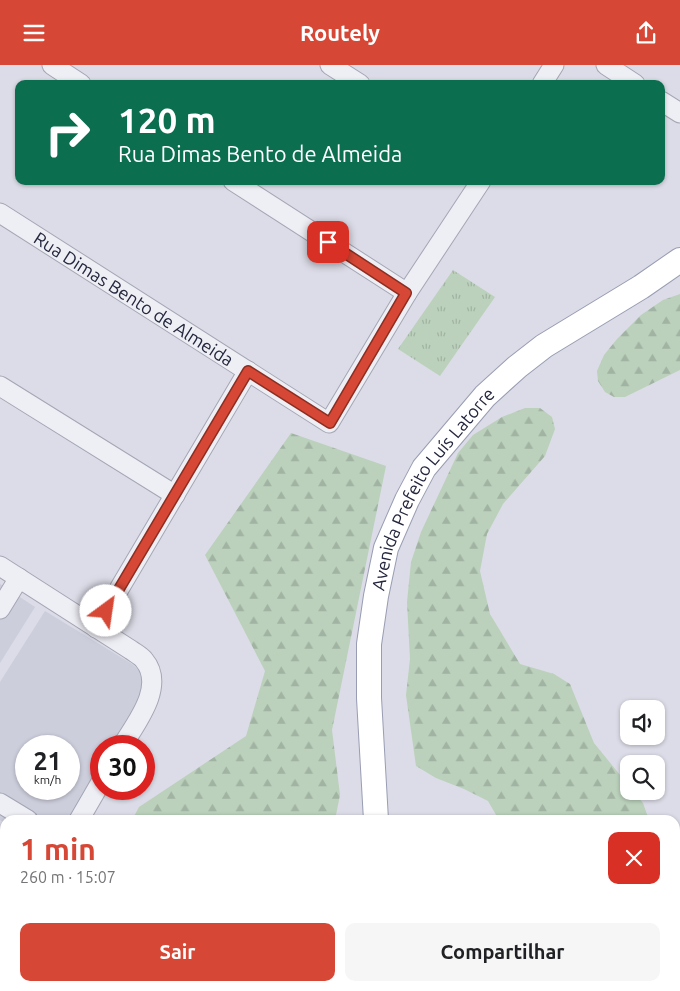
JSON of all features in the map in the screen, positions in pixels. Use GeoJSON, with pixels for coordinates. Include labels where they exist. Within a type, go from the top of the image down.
{"type":"FeatureCollection","features":[{"type":"Feature","properties":{"kind":"main road","name":"Avenida Prefeito Luís Latorre"},"geometry":{"type":"LineString","coordinates":[[374,815],[369,698],[369,644],[386,548],[407,500],[424,468],[485,396],[518,367],[544,346],[680,261]]}},
{"type":"Feature","properties":{"kind":"street"},"geometry":{"type":"LineString","coordinates":[[52,65],[75,80]]}},
{"type":"Feature","properties":{"kind":"street"},"geometry":{"type":"LineString","coordinates":[[330,65],[354,80]]}},
{"type":"Feature","properties":{"kind":"street"},"geometry":{"type":"LineString","coordinates":[[545,80],[554,65]]}},
{"type":"Feature","properties":{"kind":"street"},"geometry":{"type":"LineString","coordinates":[[606,65],[629,80]]}},
{"type":"Feature","properties":{"kind":"street"},"geometry":{"type":"LineString","coordinates":[[665,104],[680,113]]}},
{"type":"Feature","properties":{"kind":"street"},"geometry":{"type":"LineString","coordinates":[[239,185],[406,293]]}},
{"type":"Feature","properties":{"kind":"street","name":"Rua Dimas Bento de Almeida"},"geometry":{"type":"LineString","coordinates":[[0,213],[330,423],[406,293],[478,185]]}},
{"type":"Feature","properties":{"kind":"street"},"geometry":{"type":"LineString","coordinates":[[96,628],[248,371]]}},
{"type":"Feature","properties":{"kind":"street"},"geometry":{"type":"LineString","coordinates":[[0,386],[175,495]]}},
{"type":"Feature","properties":{"kind":"street"},"geometry":{"type":"LineString","coordinates":[[0,566],[144,660],[151,673],[152,687],[147,704],[129,735]]}},
{"type":"Feature","properties":{"kind":"street"},"geometry":{"type":"LineString","coordinates":[[0,609],[19,579]]}},
{"type":"Feature","properties":{"kind":"street"},"geometry":{"type":"LineString","coordinates":[[82,815],[91,800]]}},
{"type":"Feature","properties":{"kind":"street"},"geometry":{"type":"LineString","coordinates":[[0,803],[20,815]]}},
{"type":"Feature","properties":{"kind":"shaded area"},"geometry":{"type":"Polygon","coordinates":[[[0,584],[35,607],[0,663],[0,584]]]}},
{"type":"Feature","properties":{"kind":"shaded area"},"geometry":{"type":"Polygon","coordinates":[[[45,611],[132,664],[148,679],[146,691],[122,735],[90,735],[90,791],[77,815],[0,815],[0,682],[45,611]]]}},
{"type":"Feature","properties":{"kind":"green space"},"geometry":{"type":"Polygon","coordinates":[[[453,270],[495,297],[440,376],[398,349],[453,270]]]}},
{"type":"Feature","properties":{"kind":"green space"},"geometry":{"type":"Polygon","coordinates":[[[680,294],[680,370],[625,397],[614,397],[605,392],[598,381],[597,371],[604,355],[641,315],[663,300],[680,294]]]}},
{"type":"Feature","properties":{"kind":"green space"},"geometry":{"type":"Polygon","coordinates":[[[525,408],[540,408],[552,417],[555,429],[545,456],[503,504],[487,534],[480,571],[490,614],[520,664],[554,674],[570,684],[594,743],[620,775],[620,800],[640,800],[647,815],[496,815],[488,801],[436,778],[416,766],[406,695],[410,659],[407,602],[411,562],[421,532],[458,453],[473,435],[502,417],[525,408]]]}},
{"type":"Feature","properties":{"kind":"green space"},"geometry":{"type":"Polygon","coordinates":[[[291,433],[386,466],[332,730],[340,795],[336,815],[135,815],[139,807],[150,800],[155,800],[155,796],[246,736],[265,671],[205,555],[291,433]]]}},
{"type":"Feature","properties":{"kind":"route"},"geometry":{"type":"LineString","coordinates":[[106,611],[248,371],[330,423],[406,293],[328,242]]}}]}
